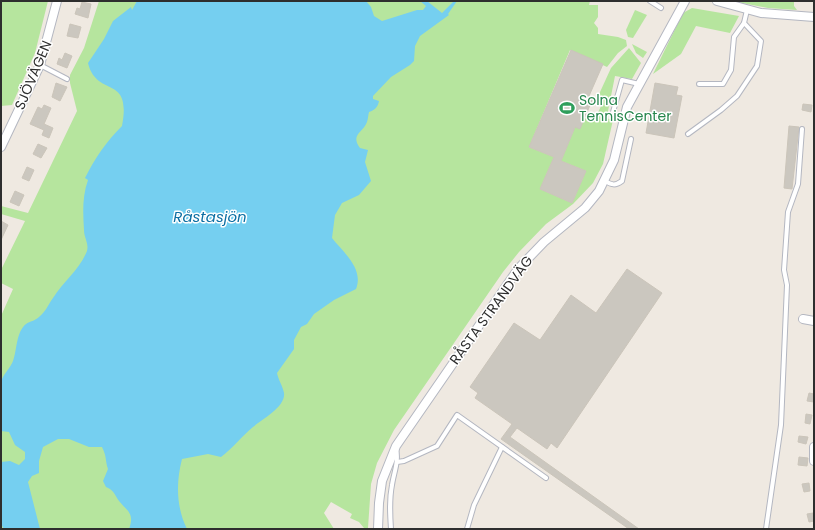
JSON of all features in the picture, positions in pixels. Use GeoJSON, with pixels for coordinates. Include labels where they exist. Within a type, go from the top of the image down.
{"type":"FeatureCollection","features":[{"type":"Feature","properties":{"kind":"street","name":"SJÖVÄGEN"},"geometry":{"type":"LineString","coordinates":[[1,147],[40,65],[57,1]]}},
{"type":"Feature","properties":{"kind":"street","name":"RÅSTA STRANDVÄG"},"geometry":{"type":"LineString","coordinates":[[378,529],[380,493],[385,472],[396,446],[518,269],[544,242],[593,200],[605,181],[614,160],[623,117],[639,84],[685,1]]}},
{"type":"Feature","properties":{"kind":"street"},"geometry":{"type":"LineString","coordinates":[[717,1],[761,14],[814,17]]}},
{"type":"Feature","properties":{"kind":"street"},"geometry":{"type":"LineString","coordinates":[[803,319],[814,321]]}},
{"type":"Feature","properties":{"kind":"street"},"geometry":{"type":"LineString","coordinates":[[814,447],[814,461]]}},
{"type":"Feature","properties":{"kind":"lane"},"geometry":{"type":"LineString","coordinates":[[650,1],[661,8]]}},
{"type":"Feature","properties":{"kind":"lane"},"geometry":{"type":"LineString","coordinates":[[699,84],[723,84],[731,70],[734,37],[744,23],[747,10]]}},
{"type":"Feature","properties":{"kind":"lane"},"geometry":{"type":"LineString","coordinates":[[688,134],[721,110],[737,96],[757,66],[761,41],[744,23]]}},
{"type":"Feature","properties":{"kind":"lane"},"geometry":{"type":"LineString","coordinates":[[40,65],[67,79]]}},
{"type":"Feature","properties":{"kind":"lane"},"geometry":{"type":"LineString","coordinates":[[613,112],[622,80],[639,84]]}},
{"type":"Feature","properties":{"kind":"lane"},"geometry":{"type":"LineString","coordinates":[[766,529],[777,440],[781,425],[787,285],[784,270],[788,212],[798,184],[802,129]]}},
{"type":"Feature","properties":{"kind":"lane"},"geometry":{"type":"LineString","coordinates":[[605,181],[612,185],[618,184],[622,181],[630,139]]}},
{"type":"Feature","properties":{"kind":"lane"},"geometry":{"type":"LineString","coordinates":[[397,462],[404,462],[437,446],[457,415],[546,478]]}},
{"type":"Feature","properties":{"kind":"lane"},"geometry":{"type":"LineString","coordinates":[[391,529],[390,503],[397,462],[396,446]]}},
{"type":"Feature","properties":{"kind":"lane"},"geometry":{"type":"LineString","coordinates":[[467,529],[474,505],[502,447]]}},
{"type":"Feature","properties":{"kind":"green space"},"geometry":{"type":"Polygon","coordinates":[[[1,1],[48,1],[35,53],[12,105],[1,106],[1,1]]]}},
{"type":"Feature","properties":{"kind":"green space"},"geometry":{"type":"Polygon","coordinates":[[[99,1],[590,1],[589,5],[598,5],[598,17],[594,23],[598,28],[598,34],[618,37],[626,40],[627,46],[618,53],[607,67],[570,50],[529,147],[554,157],[540,189],[572,203],[586,171],[561,161],[575,127],[584,118],[588,119],[591,114],[613,120],[603,164],[593,183],[573,204],[546,224],[519,252],[503,272],[394,430],[377,463],[371,484],[368,528],[364,528],[359,522],[350,518],[352,514],[331,502],[324,513],[334,529],[1,529],[1,316],[13,289],[1,283],[1,270],[25,221],[1,214],[1,206],[28,213],[77,111],[70,83],[70,75],[84,48],[99,1]]]}},
{"type":"Feature","properties":{"kind":"green space"},"geometry":{"type":"Polygon","coordinates":[[[732,1],[794,1],[794,6],[797,10],[768,8],[732,1]]]}},
{"type":"Feature","properties":{"kind":"green space"},"geometry":{"type":"Polygon","coordinates":[[[692,8],[739,16],[730,33],[696,26],[681,54],[653,74],[683,13],[692,8]]]}},
{"type":"Feature","properties":{"kind":"green space"},"geometry":{"type":"Polygon","coordinates":[[[635,10],[647,15],[633,38],[628,37],[626,30],[635,10]]]}},
{"type":"Feature","properties":{"kind":"green space"},"geometry":{"type":"Polygon","coordinates":[[[632,44],[647,52],[643,58],[636,53],[632,44]]]}},
{"type":"Feature","properties":{"kind":"green space"},"geometry":{"type":"Polygon","coordinates":[[[629,48],[641,63],[632,79],[615,76],[607,116],[597,115],[601,106],[595,103],[611,68],[629,48]]]}},
{"type":"Feature","properties":{"kind":"water","name":"Råstasjön"},"geometry":{"type":"Polygon","coordinates":[[[137,1],[366,1],[371,7],[374,16],[382,21],[417,10],[423,10],[426,6],[420,1],[427,1],[442,13],[454,1],[457,1],[448,14],[449,15],[420,36],[415,46],[414,61],[391,77],[373,96],[373,99],[379,101],[378,105],[375,109],[369,112],[365,126],[358,134],[356,140],[360,148],[368,150],[365,162],[371,181],[359,195],[342,203],[335,215],[332,238],[347,255],[355,268],[358,282],[356,289],[334,300],[314,314],[307,324],[301,327],[294,340],[294,349],[277,373],[284,393],[284,398],[272,413],[257,424],[221,457],[208,454],[182,459],[178,494],[183,521],[187,529],[129,529],[131,524],[131,516],[112,491],[106,487],[103,481],[108,469],[105,453],[102,447],[89,447],[69,439],[58,439],[43,447],[39,461],[39,473],[32,476],[28,482],[40,529],[4,529],[1,524],[1,462],[10,461],[19,465],[25,459],[25,452],[15,445],[9,432],[1,431],[1,382],[3,376],[13,361],[20,332],[23,327],[43,312],[57,292],[76,270],[87,251],[83,211],[88,180],[85,178],[101,150],[122,126],[124,110],[122,99],[118,92],[99,81],[92,74],[88,63],[104,39],[113,21],[131,7],[132,10],[137,1]]]}},
{"type":"Feature","properties":{"kind":"building"},"geometry":{"type":"Polygon","coordinates":[[[82,2],[91,4],[88,18],[75,14],[77,8],[80,9],[82,2]]]}},
{"type":"Feature","properties":{"kind":"building"},"geometry":{"type":"Polygon","coordinates":[[[70,24],[81,27],[78,38],[67,36],[70,24]]]}},
{"type":"Feature","properties":{"kind":"building","name":"Solna TennisCenter"},"geometry":{"type":"Polygon","coordinates":[[[571,50],[603,64],[589,96],[593,98],[580,129],[575,127],[561,161],[586,171],[572,203],[540,189],[554,157],[529,147],[571,50]]]}},
{"type":"Feature","properties":{"kind":"building"},"geometry":{"type":"Polygon","coordinates":[[[65,53],[72,56],[67,68],[57,64],[59,58],[62,60],[65,53]]]}},
{"type":"Feature","properties":{"kind":"building"},"geometry":{"type":"Polygon","coordinates":[[[56,83],[67,87],[60,101],[52,97],[56,83]]]}},
{"type":"Feature","properties":{"kind":"building"},"geometry":{"type":"Polygon","coordinates":[[[655,83],[678,87],[676,95],[682,96],[674,138],[646,133],[655,83]]]}},
{"type":"Feature","properties":{"kind":"building"},"geometry":{"type":"Polygon","coordinates":[[[803,104],[812,105],[811,112],[802,110],[803,104]]]}},
{"type":"Feature","properties":{"kind":"building"},"geometry":{"type":"Polygon","coordinates":[[[44,105],[51,108],[44,124],[53,128],[49,138],[42,135],[44,130],[30,124],[38,107],[42,109],[44,105]]]}},
{"type":"Feature","properties":{"kind":"building"},"geometry":{"type":"Polygon","coordinates":[[[789,126],[799,127],[792,189],[784,188],[789,126]]]}},
{"type":"Feature","properties":{"kind":"building"},"geometry":{"type":"Polygon","coordinates":[[[38,144],[47,148],[41,158],[33,154],[38,144]]]}},
{"type":"Feature","properties":{"kind":"building"},"geometry":{"type":"Polygon","coordinates":[[[27,167],[34,170],[29,181],[22,178],[27,167]]]}},
{"type":"Feature","properties":{"kind":"building"},"geometry":{"type":"Polygon","coordinates":[[[15,191],[24,195],[19,206],[10,202],[15,191]]]}},
{"type":"Feature","properties":{"kind":"building"},"geometry":{"type":"Polygon","coordinates":[[[1,221],[8,225],[1,240],[1,221]]]}},
{"type":"Feature","properties":{"kind":"building"},"geometry":{"type":"Polygon","coordinates":[[[627,269],[662,293],[557,448],[551,443],[547,449],[517,428],[510,437],[639,529],[629,529],[501,439],[512,424],[475,398],[478,393],[470,387],[514,323],[540,340],[571,295],[596,313],[627,269]]]}},
{"type":"Feature","properties":{"kind":"building"},"geometry":{"type":"Polygon","coordinates":[[[809,393],[814,394],[814,402],[807,401],[809,393]]]}},
{"type":"Feature","properties":{"kind":"building"},"geometry":{"type":"Polygon","coordinates":[[[806,414],[812,415],[810,424],[805,423],[806,414]]]}},
{"type":"Feature","properties":{"kind":"building"},"geometry":{"type":"Polygon","coordinates":[[[799,436],[808,437],[806,444],[798,442],[799,436]]]}},
{"type":"Feature","properties":{"kind":"building"},"geometry":{"type":"Polygon","coordinates":[[[799,457],[808,458],[807,466],[798,465],[799,457]]]}},
{"type":"Feature","properties":{"kind":"building"},"geometry":{"type":"Polygon","coordinates":[[[809,483],[810,491],[804,492],[802,484],[809,483]]]}},
{"type":"Feature","properties":{"kind":"building"},"geometry":{"type":"Polygon","coordinates":[[[813,513],[814,521],[809,522],[807,514],[813,513]]]}},
{"type":"Feature","properties":{"kind":"place","name":"Solna TennisCenter"},"geometry":{"type":"Point","coordinates":[567,108]}}]}
